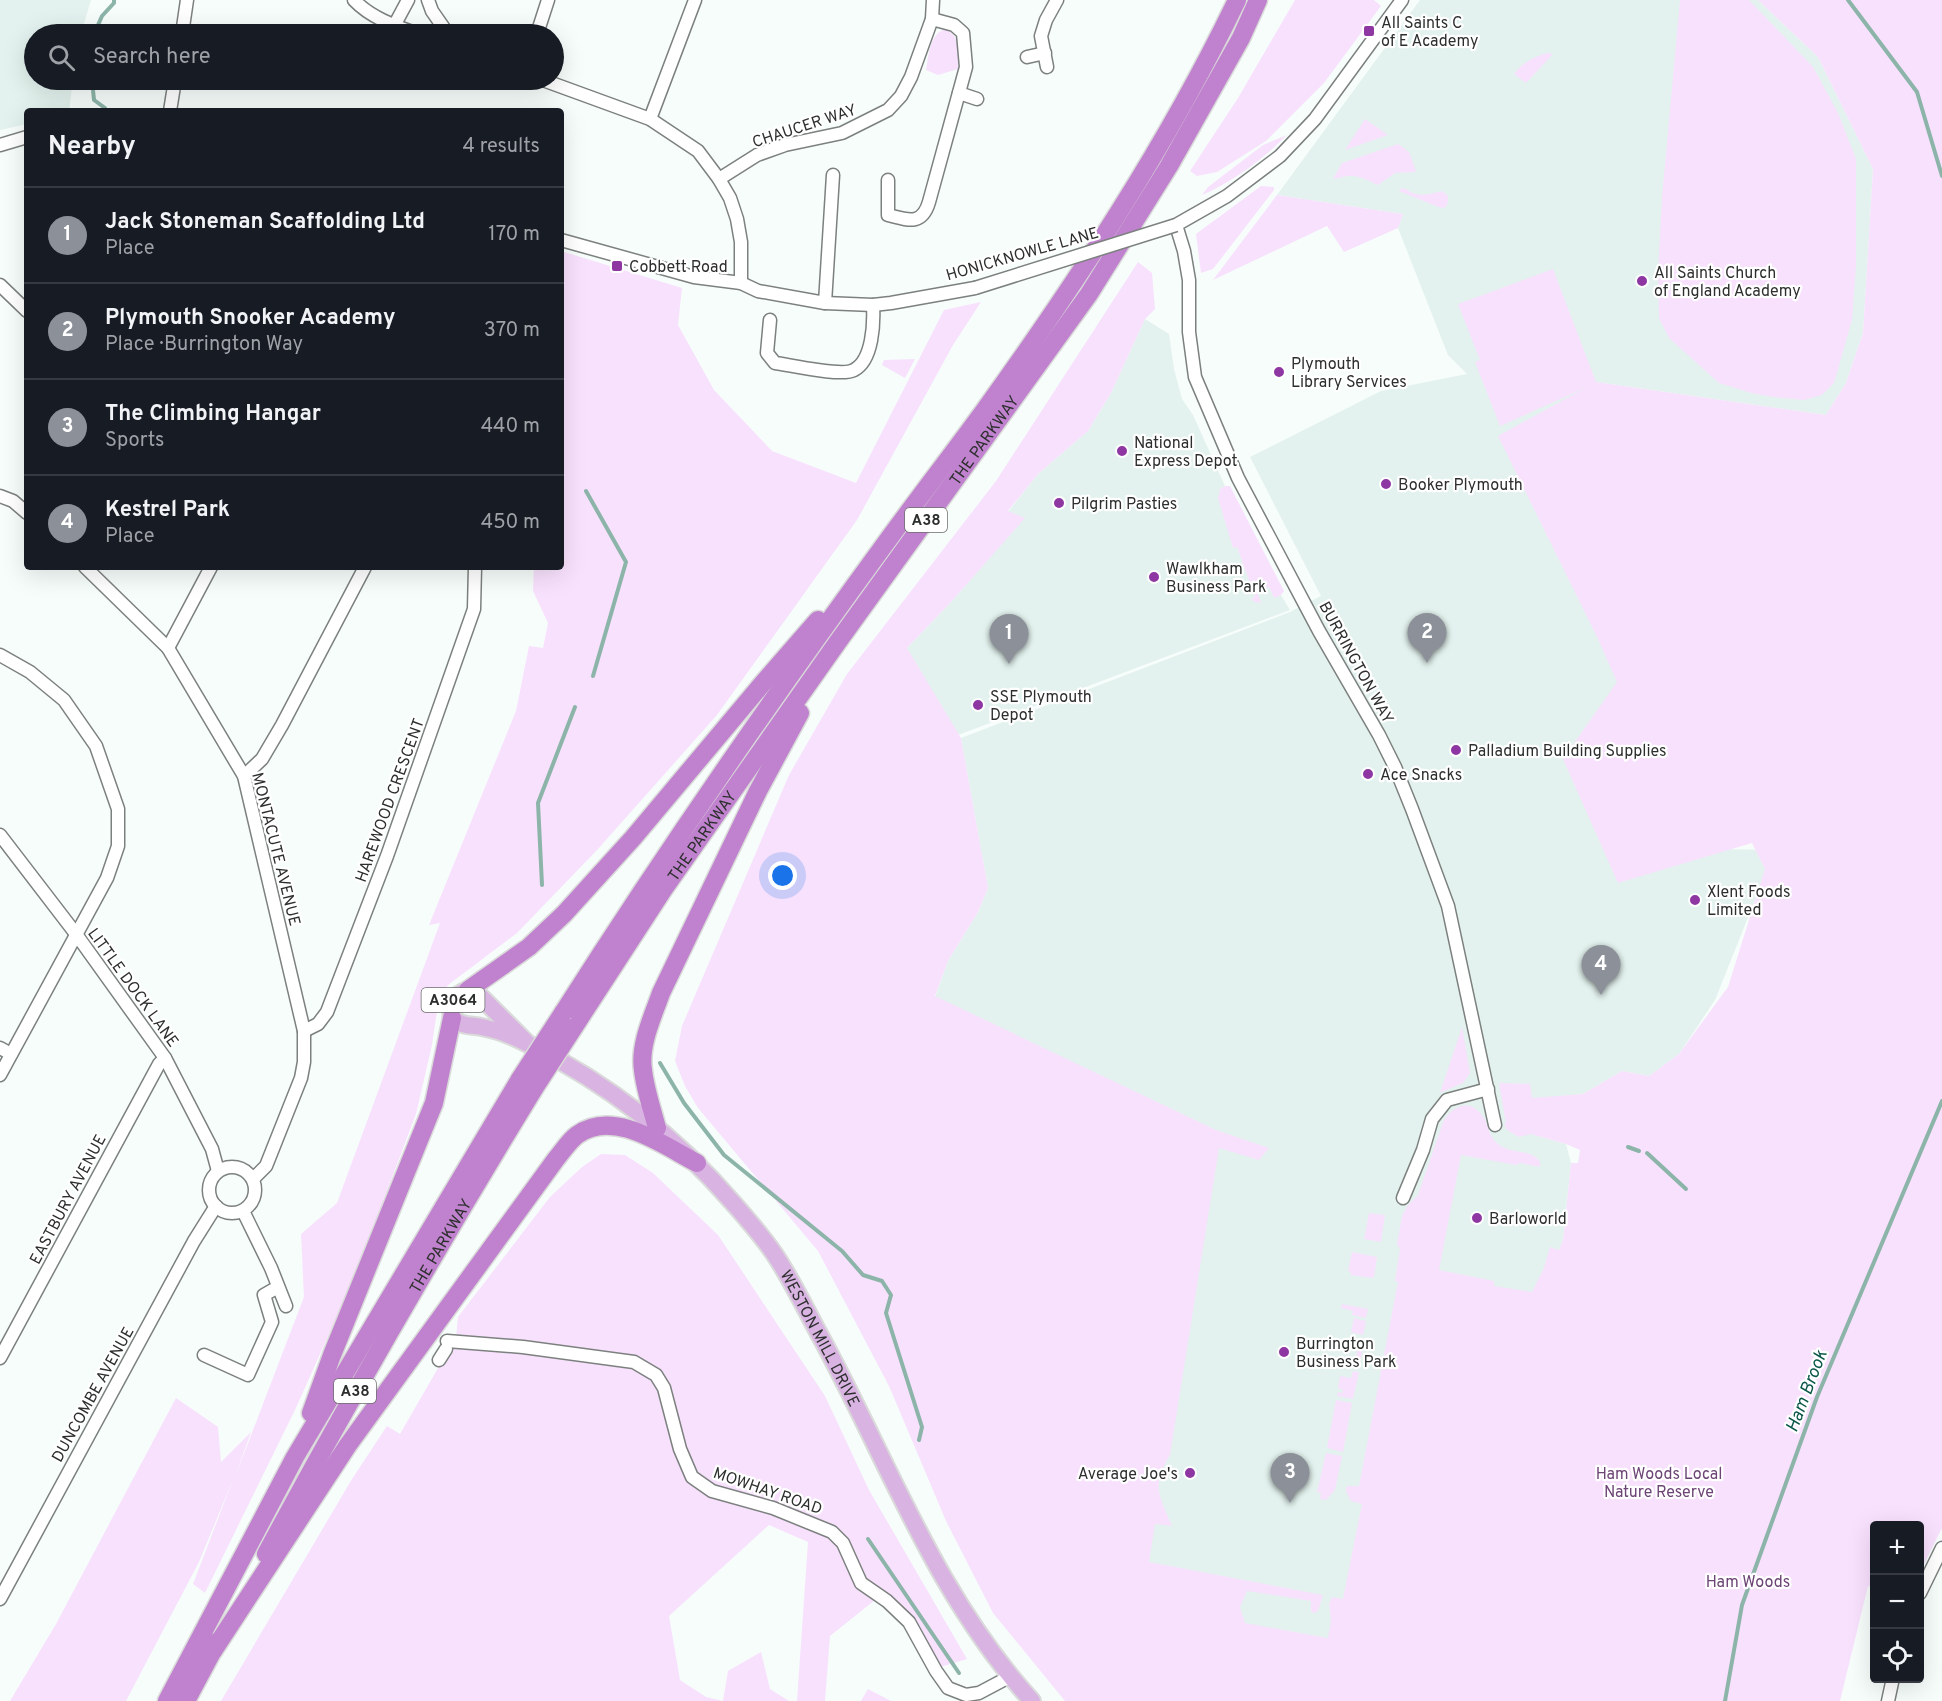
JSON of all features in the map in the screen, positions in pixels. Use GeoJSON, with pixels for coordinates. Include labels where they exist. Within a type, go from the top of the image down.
{"type":"FeatureCollection","features":[{"type":"Feature","properties":{"kind":"highway","name":"THE PARKWAY"},"geometry":{"type":"LineString","coordinates":[[568,1020],[644,887],[885,544],[985,410],[1088,259],[1180,109],[1237,0]]}},
{"type":"Feature","properties":{"kind":"highway","name":"THE PARKWAY"},"geometry":{"type":"LineString","coordinates":[[167,1701],[295,1458],[527,1083],[568,1020],[1089,294],[1169,166],[1241,38],[1258,0]]}},
{"type":"Feature","properties":{"kind":"highway","name":"A38"},"geometry":{"type":"LineString","coordinates":[[468,990],[529,947],[564,914],[633,837],[762,683],[885,544]]}},
{"type":"Feature","properties":{"kind":"highway","name":"A38"},"geometry":{"type":"LineString","coordinates":[[657,1128],[642,1068],[645,1044],[661,993],[758,790],[837,643]]}},
{"type":"Feature","properties":{"kind":"highway","name":"A38"},"geometry":{"type":"LineString","coordinates":[[295,1458],[332,1355],[434,1103],[452,1018]]}},
{"type":"Feature","properties":{"kind":"highway","name":"THE PARKWAY"},"geometry":{"type":"LineString","coordinates":[[186,1701],[527,1083]]}},
{"type":"Feature","properties":{"kind":"highway","name":"A38"},"geometry":{"type":"LineString","coordinates":[[213,1651],[355,1436],[555,1159],[578,1135],[597,1127],[615,1125],[631,1129],[697,1163]]}},
{"type":"Feature","properties":{"kind":"main road","name":"A3064"},"geometry":{"type":"LineString","coordinates":[[468,990],[478,994],[527,1043],[486,1028],[459,1024],[452,1018],[450,1009],[454,998],[468,990]]}},
{"type":"Feature","properties":{"kind":"main road","name":"WESTON MILL DRIVE"},"geometry":{"type":"LineString","coordinates":[[527,1043],[568,1064],[629,1105],[657,1128],[697,1163],[775,1255],[832,1356],[928,1552],[960,1608],[1032,1701]]}},
{"type":"Feature","properties":{"kind":"street"},"geometry":{"type":"LineString","coordinates":[[183,24],[187,0]]}},
{"type":"Feature","properties":{"kind":"street"},"geometry":{"type":"LineString","coordinates":[[354,0],[363,9],[390,24]]}},
{"type":"Feature","properties":{"kind":"street"},"geometry":{"type":"LineString","coordinates":[[395,24],[408,0]]}},
{"type":"Feature","properties":{"kind":"street"},"geometry":{"type":"LineString","coordinates":[[428,0],[441,24]]}},
{"type":"Feature","properties":{"kind":"street"},"geometry":{"type":"LineString","coordinates":[[540,24],[548,0]]}},
{"type":"Feature","properties":{"kind":"street"},"geometry":{"type":"LineString","coordinates":[[650,119],[695,0]]}},
{"type":"Feature","properties":{"kind":"street","name":"CHAUCER WAY"},"geometry":{"type":"LineString","coordinates":[[719,179],[757,155],[784,145],[842,133],[888,110],[901,96],[911,77],[932,19],[933,0]]}},
{"type":"Feature","properties":{"kind":"street"},"geometry":{"type":"LineString","coordinates":[[1047,67],[1041,36],[1046,20],[1057,0]]}},
{"type":"Feature","properties":{"kind":"street","name":"HONICKNOWLE LANE"},"geometry":{"type":"LineString","coordinates":[[564,241],[694,277],[741,282],[758,291],[825,303],[873,305],[975,288],[1176,225],[1227,196],[1280,156],[1315,119],[1402,0]]}},
{"type":"Feature","properties":{"kind":"street"},"geometry":{"type":"LineString","coordinates":[[888,180],[888,215],[914,220],[926,213],[966,67],[963,33],[954,25],[932,19]]}},
{"type":"Feature","properties":{"kind":"street"},"geometry":{"type":"LineString","coordinates":[[1027,57],[1045,53]]}},
{"type":"Feature","properties":{"kind":"street"},"geometry":{"type":"LineString","coordinates":[[564,88],[650,119],[698,151],[730,198],[738,224],[742,258],[741,282]]}},
{"type":"Feature","properties":{"kind":"street"},"geometry":{"type":"LineString","coordinates":[[170,108],[173,90]]}},
{"type":"Feature","properties":{"kind":"street"},"geometry":{"type":"LineString","coordinates":[[959,93],[977,99]]}},
{"type":"Feature","properties":{"kind":"street"},"geometry":{"type":"LineString","coordinates":[[0,145],[24,138]]}},
{"type":"Feature","properties":{"kind":"street"},"geometry":{"type":"LineString","coordinates":[[825,303],[833,174]]}},
{"type":"Feature","properties":{"kind":"street","name":"BURRINGTON WAY"},"geometry":{"type":"LineString","coordinates":[[1176,225],[1184,251],[1189,280],[1189,332],[1195,376],[1238,478],[1318,631],[1379,735],[1408,799],[1444,892],[1495,1125]]}},
{"type":"Feature","properties":{"kind":"street"},"geometry":{"type":"LineString","coordinates":[[0,285],[24,308]]}},
{"type":"Feature","properties":{"kind":"street"},"geometry":{"type":"LineString","coordinates":[[770,320],[767,353],[775,363],[842,372],[853,371],[860,365],[871,340],[874,322],[873,305]]}},
{"type":"Feature","properties":{"kind":"street"},"geometry":{"type":"LineString","coordinates":[[0,496],[13,501],[24,510]]}},
{"type":"Feature","properties":{"kind":"street","name":"MONTACUTE AVENUE"},"geometry":{"type":"LineString","coordinates":[[89,570],[168,648],[244,777],[304,1031],[304,1062],[301,1078],[266,1166],[253,1179]]}},
{"type":"Feature","properties":{"kind":"street"},"geometry":{"type":"LineString","coordinates":[[168,648],[209,570]]}},
{"type":"Feature","properties":{"kind":"street"},"geometry":{"type":"LineString","coordinates":[[244,777],[262,759],[282,725],[363,570]]}},
{"type":"Feature","properties":{"kind":"street","name":"HAREWOOD CRESCENT"},"geometry":{"type":"LineString","coordinates":[[304,1031],[318,1024],[327,1012],[387,856],[474,609],[475,570]]}},
{"type":"Feature","properties":{"kind":"street"},"geometry":{"type":"LineString","coordinates":[[0,655],[30,672],[64,700],[96,746],[118,809],[118,846],[107,878],[6,1051],[0,1075]]}},
{"type":"Feature","properties":{"kind":"street","name":"LITTLE DOCK LANE"},"geometry":{"type":"LineString","coordinates":[[0,835],[76,934],[165,1058],[212,1149],[218,1172]]}},
{"type":"Feature","properties":{"kind":"street","name":"EASTBURY AVENUE"},"geometry":{"type":"LineString","coordinates":[[0,1358],[159,1064],[165,1058]]}},
{"type":"Feature","properties":{"kind":"street"},"geometry":{"type":"LineString","coordinates":[[1403,1198],[1423,1150],[1432,1119],[1442,1106],[1447,1100],[1488,1089]]}},
{"type":"Feature","properties":{"kind":"street"},"geometry":{"type":"LineString","coordinates":[[228,1167],[239,1168],[248,1172],[253,1179],[256,1188],[254,1199],[243,1211],[232,1213],[223,1211],[210,1197],[209,1186],[218,1172],[228,1167]]}},
{"type":"Feature","properties":{"kind":"street","name":"DUNCOMBE AVENUE"},"geometry":{"type":"LineString","coordinates":[[0,1599],[194,1241],[216,1206]]}},
{"type":"Feature","properties":{"kind":"street"},"geometry":{"type":"LineString","coordinates":[[243,1211],[286,1306]]}},
{"type":"Feature","properties":{"kind":"street"},"geometry":{"type":"LineString","coordinates":[[204,1355],[248,1375],[272,1322],[264,1295],[278,1287]]}},
{"type":"Feature","properties":{"kind":"street","name":"MOWHAY ROAD"},"geometry":{"type":"LineString","coordinates":[[439,1360],[446,1345],[523,1347],[634,1362],[656,1375],[664,1388],[680,1449],[692,1478],[712,1491],[774,1508],[832,1532],[843,1544],[861,1583],[887,1601],[909,1622],[948,1688],[969,1698],[1011,1676]]}},
{"type":"Feature","properties":{"kind":"street"},"geometry":{"type":"LineString","coordinates":[[1924,1585],[1942,1548]]}},
{"type":"Feature","properties":{"kind":"street"},"geometry":{"type":"LineString","coordinates":[[1888,1701],[1892,1683]]}},
{"type":"Feature","properties":{"kind":"shaded area"},"geometry":{"type":"Polygon","coordinates":[[[0,0],[91,0],[84,24],[24,24],[24,90],[72,90],[69,108],[24,108],[24,125],[0,130],[0,0]]]}},
{"type":"Feature","properties":{"kind":"shaded area"},"geometry":{"type":"Polygon","coordinates":[[[1420,0],[1758,0],[1818,57],[1873,169],[1863,333],[1846,383],[1826,415],[1596,382],[1717,849],[1775,850],[1715,1000],[1679,1054],[1649,1076],[1622,1071],[1583,1094],[1547,1098],[1531,1134],[1566,1144],[1571,1163],[1563,1240],[1550,1275],[1342,1646],[1207,1633],[1131,1567],[1215,1130],[935,997],[948,961],[978,912],[988,888],[961,738],[1290,612],[1321,596],[1250,457],[1381,391],[1467,374],[1448,355],[1398,228],[1403,214],[1277,195],[1420,0]]]}},
{"type":"Feature","properties":{"kind":"shaded area"},"geometry":{"type":"Polygon","coordinates":[[[1145,319],[1169,334],[1174,369],[1182,399],[1193,415],[1225,486],[1220,489],[1233,548],[1237,546],[1255,597],[1251,599],[1260,602],[1256,592],[1269,587],[1274,597],[1281,595],[1290,610],[942,741],[907,648],[952,601],[1024,518],[1008,512],[1038,474],[1088,431],[1111,393],[1145,319]]]}},
{"type":"Feature","properties":{"kind":"green space"},"geometry":{"type":"Polygon","coordinates":[[[1295,0],[1374,0],[1381,6],[1324,83],[1266,141],[1217,172],[1197,176],[1190,171],[1238,98],[1295,0]]]}},
{"type":"Feature","properties":{"kind":"green space"},"geometry":{"type":"Polygon","coordinates":[[[1680,0],[1749,0],[1813,67],[1838,113],[1856,159],[1856,266],[1852,320],[1834,383],[1822,395],[1804,400],[1773,397],[1719,383],[1669,338],[1659,318],[1658,272],[1662,197],[1680,0]]]}},
{"type":"Feature","properties":{"kind":"green space","name":"Ham Woods Local Nature Reserve"},"geometry":{"type":"Polygon","coordinates":[[[1758,0],[1942,0],[1942,1528],[1924,1564],[1924,1521],[1870,1521],[1870,1586],[1868,1586],[1840,1701],[1065,1701],[993,1613],[946,1521],[889,1386],[818,1251],[698,1108],[685,1086],[675,1061],[682,1026],[789,775],[847,674],[996,481],[1138,262],[1152,273],[1155,309],[1145,319],[1111,393],[1088,431],[1038,474],[1008,511],[1025,518],[907,648],[961,738],[988,888],[978,912],[948,961],[935,996],[1216,1130],[1269,1148],[1259,1160],[1219,1148],[1170,1455],[1160,1475],[1159,1483],[1161,1498],[1172,1526],[1155,1524],[1149,1562],[1323,1595],[1318,1611],[1313,1613],[1311,1601],[1247,1591],[1240,1607],[1245,1623],[1328,1638],[1331,1620],[1329,1604],[1332,1597],[1343,1599],[1362,1504],[1351,1501],[1346,1491],[1347,1486],[1359,1486],[1398,1282],[1395,1281],[1400,1249],[1397,1244],[1402,1216],[1408,1205],[1418,1195],[1443,1122],[1450,1112],[1460,1106],[1471,1106],[1481,1114],[1496,1142],[1506,1148],[1532,1155],[1540,1162],[1540,1167],[1461,1155],[1439,1270],[1494,1281],[1494,1286],[1532,1292],[1544,1268],[1550,1247],[1559,1250],[1563,1240],[1571,1163],[1578,1163],[1580,1150],[1531,1134],[1519,1137],[1507,1130],[1504,1124],[1506,1123],[1499,1083],[1530,1084],[1532,1098],[1583,1094],[1622,1071],[1649,1076],[1679,1054],[1728,987],[1765,869],[1752,843],[1618,883],[1563,759],[1617,682],[1498,436],[1585,388],[1500,426],[1475,362],[1480,360],[1458,304],[1553,269],[1596,382],[1826,415],[1846,383],[1863,333],[1873,169],[1818,57],[1758,0]]]}},
{"type":"Feature","properties":{"kind":"green space"},"geometry":{"type":"Polygon","coordinates":[[[945,29],[957,41],[958,69],[938,75],[926,70],[933,41],[945,29]]]}},
{"type":"Feature","properties":{"kind":"green space"},"geometry":{"type":"Polygon","coordinates":[[[1548,53],[1553,54],[1526,83],[1514,74],[1529,60],[1548,53]]]}},
{"type":"Feature","properties":{"kind":"green space"},"geometry":{"type":"Polygon","coordinates":[[[1365,119],[1388,135],[1345,150],[1365,119]]]}},
{"type":"Feature","properties":{"kind":"green space"},"geometry":{"type":"Polygon","coordinates":[[[1287,135],[1248,169],[1202,195],[1208,187],[1263,145],[1287,135]]]}},
{"type":"Feature","properties":{"kind":"green space"},"geometry":{"type":"Polygon","coordinates":[[[1398,144],[1409,152],[1415,172],[1395,173],[1378,185],[1356,176],[1333,179],[1342,163],[1398,144]]]}},
{"type":"Feature","properties":{"kind":"green space"},"geometry":{"type":"Polygon","coordinates":[[[1261,186],[1274,187],[1274,190],[1213,269],[1201,273],[1196,234],[1261,186]]]}},
{"type":"Feature","properties":{"kind":"green space"},"geometry":{"type":"Polygon","coordinates":[[[1402,188],[1420,195],[1442,191],[1448,196],[1448,202],[1446,207],[1441,208],[1399,191],[1402,188]]]}},
{"type":"Feature","properties":{"kind":"green space"},"geometry":{"type":"Polygon","coordinates":[[[1277,195],[1403,214],[1398,228],[1344,252],[1327,226],[1213,280],[1277,195]]]}},
{"type":"Feature","properties":{"kind":"green space"},"geometry":{"type":"Polygon","coordinates":[[[564,252],[682,288],[678,325],[714,390],[772,451],[856,483],[944,310],[981,302],[953,345],[857,520],[717,715],[598,849],[517,933],[448,985],[438,1004],[432,1045],[416,1114],[355,1276],[295,1410],[205,1593],[193,1584],[234,1477],[199,1562],[126,1701],[10,1701],[56,1624],[176,1398],[218,1427],[221,1462],[251,1432],[235,1477],[304,1297],[301,1234],[337,1203],[440,923],[429,925],[516,711],[529,646],[543,648],[548,623],[533,591],[534,570],[564,570],[564,252]]]}},
{"type":"Feature","properties":{"kind":"green space"},"geometry":{"type":"Polygon","coordinates":[[[915,359],[905,378],[882,365],[884,360],[915,359]]]}},
{"type":"Feature","properties":{"kind":"green space"},"geometry":{"type":"Polygon","coordinates":[[[1230,486],[1284,591],[1281,595],[1274,598],[1269,587],[1257,592],[1261,603],[1251,599],[1255,597],[1237,547],[1233,548],[1218,498],[1220,489],[1230,486]]]}},
{"type":"Feature","properties":{"kind":"green space"},"geometry":{"type":"Polygon","coordinates":[[[1462,1027],[1470,1073],[1463,1083],[1440,1093],[1462,1027]]]}},
{"type":"Feature","properties":{"kind":"green space"},"geometry":{"type":"Polygon","coordinates":[[[601,1154],[625,1155],[653,1173],[718,1235],[825,1396],[869,1490],[967,1659],[937,1668],[885,1592],[830,1636],[825,1701],[797,1701],[808,1542],[769,1525],[669,1616],[680,1680],[706,1697],[723,1701],[221,1701],[352,1479],[387,1426],[400,1434],[449,1349],[455,1348],[458,1317],[550,1197],[582,1167],[601,1154]]]}},
{"type":"Feature","properties":{"kind":"green space"},"geometry":{"type":"Polygon","coordinates":[[[1369,1213],[1385,1215],[1381,1242],[1364,1239],[1369,1213]]]}},
{"type":"Feature","properties":{"kind":"green space"},"geometry":{"type":"Polygon","coordinates":[[[1352,1252],[1377,1257],[1374,1277],[1350,1275],[1351,1272],[1348,1271],[1352,1252]]]}},
{"type":"Feature","properties":{"kind":"green space"},"geometry":{"type":"Polygon","coordinates":[[[1342,1304],[1368,1309],[1366,1318],[1352,1315],[1353,1311],[1341,1308],[1342,1304]]]}},
{"type":"Feature","properties":{"kind":"green space"},"geometry":{"type":"Polygon","coordinates":[[[1354,1318],[1366,1321],[1363,1335],[1351,1332],[1354,1318]]]}},
{"type":"Feature","properties":{"kind":"green space"},"geometry":{"type":"Polygon","coordinates":[[[1359,1341],[1364,1342],[1359,1368],[1354,1367],[1359,1341]]]}},
{"type":"Feature","properties":{"kind":"green space"},"geometry":{"type":"Polygon","coordinates":[[[1353,1371],[1359,1372],[1353,1399],[1337,1396],[1338,1392],[1342,1393],[1343,1390],[1338,1388],[1340,1376],[1351,1378],[1353,1371]]]}},
{"type":"Feature","properties":{"kind":"green space"},"geometry":{"type":"Polygon","coordinates":[[[1336,1400],[1352,1403],[1343,1452],[1327,1448],[1336,1400]]]}},
{"type":"Feature","properties":{"kind":"green space"},"geometry":{"type":"Polygon","coordinates":[[[1326,1453],[1342,1456],[1335,1490],[1326,1500],[1320,1499],[1321,1493],[1317,1492],[1326,1453]]]}},
{"type":"Feature","properties":{"kind":"green space"},"geometry":{"type":"Polygon","coordinates":[[[761,1652],[770,1689],[789,1701],[723,1701],[728,1671],[761,1652]]]}},
{"type":"Feature","properties":{"kind":"green space"},"geometry":{"type":"Polygon","coordinates":[[[868,1689],[891,1701],[861,1701],[868,1689]]]}},
{"type":"Feature","properties":{"kind":"waterway"},"geometry":{"type":"LineString","coordinates":[[98,24],[114,0]]}},
{"type":"Feature","properties":{"kind":"waterway","name":"Ham Brook"},"geometry":{"type":"LineString","coordinates":[[1848,0],[1917,92],[1942,176]]}},
{"type":"Feature","properties":{"kind":"waterway"},"geometry":{"type":"LineString","coordinates":[[93,90],[94,100],[105,108]]}},
{"type":"Feature","properties":{"kind":"waterway"},"geometry":{"type":"LineString","coordinates":[[586,491],[626,562],[593,676]]}},
{"type":"Feature","properties":{"kind":"waterway"},"geometry":{"type":"LineString","coordinates":[[542,885],[538,803],[575,707]]}},
{"type":"Feature","properties":{"kind":"waterway"},"geometry":{"type":"LineString","coordinates":[[660,1063],[684,1103],[724,1155],[842,1251],[863,1275],[882,1281],[891,1295],[886,1313],[922,1427],[919,1440]]}},
{"type":"Feature","properties":{"kind":"waterway","name":"Ham Brook"},"geometry":{"type":"LineString","coordinates":[[1725,1701],[1742,1605],[1817,1397],[1942,1101]]}},
{"type":"Feature","properties":{"kind":"waterway"},"geometry":{"type":"LineString","coordinates":[[1628,1147],[1639,1151]]}},
{"type":"Feature","properties":{"kind":"waterway"},"geometry":{"type":"LineString","coordinates":[[1647,1153],[1686,1189]]}},
{"type":"Feature","properties":{"kind":"waterway"},"geometry":{"type":"LineString","coordinates":[[868,1539],[959,1673]]}},
{"type":"Feature","properties":{"kind":"place","name":"All Saints C of E Academy"},"geometry":{"type":"Point","coordinates":[1369,31]}},
{"type":"Feature","properties":{"kind":"place","name":"Cobbett Road"},"geometry":{"type":"Point","coordinates":[617,266]}},
{"type":"Feature","properties":{"kind":"place","name":"All Saints Church of England Academy"},"geometry":{"type":"Point","coordinates":[1642,281]}},
{"type":"Feature","properties":{"kind":"place","name":"Plymouth Library Services"},"geometry":{"type":"Point","coordinates":[1279,372]}},
{"type":"Feature","properties":{"kind":"place","name":"National Express Depot"},"geometry":{"type":"Point","coordinates":[1122,451]}},
{"type":"Feature","properties":{"kind":"place","name":"Booker Plymouth"},"geometry":{"type":"Point","coordinates":[1386,484]}},
{"type":"Feature","properties":{"kind":"place","name":"Pilgrim Pasties"},"geometry":{"type":"Point","coordinates":[1059,503]}},
{"type":"Feature","properties":{"kind":"place","name":"Wawlkham Business Park"},"geometry":{"type":"Point","coordinates":[1154,577]}},
{"type":"Feature","properties":{"kind":"place","name":"Plymouth Snooker Academy"},"geometry":{"type":"Point","coordinates":[1427,663]}},
{"type":"Feature","properties":{"kind":"place","name":"Jack Stoneman Scaffolding Ltd"},"geometry":{"type":"Point","coordinates":[1009,664]}},
{"type":"Feature","properties":{"kind":"place","name":"SSE Plymouth Depot"},"geometry":{"type":"Point","coordinates":[978,705]}},
{"type":"Feature","properties":{"kind":"place","name":"Palladium Building Supplies"},"geometry":{"type":"Point","coordinates":[1456,750]}},
{"type":"Feature","properties":{"kind":"place","name":"Ace Snacks"},"geometry":{"type":"Point","coordinates":[1368,774]}},
{"type":"Feature","properties":{"kind":"place","name":"Xlent Foods Limited"},"geometry":{"type":"Point","coordinates":[1695,900]}},
{"type":"Feature","properties":{"kind":"place","name":"Kestrel Park"},"geometry":{"type":"Point","coordinates":[1601,995]}},
{"type":"Feature","properties":{"kind":"place","name":"Barloworld"},"geometry":{"type":"Point","coordinates":[1477,1218]}},
{"type":"Feature","properties":{"kind":"place","name":"Burrington Business Park"},"geometry":{"type":"Point","coordinates":[1284,1352]}},
{"type":"Feature","properties":{"kind":"place","name":"Average Joe's"},"geometry":{"type":"Point","coordinates":[1190,1473]}},
{"type":"Feature","properties":{"kind":"place","name":"The Climbing Hangar"},"geometry":{"type":"Point","coordinates":[1290,1503]}},
{"type":"Feature","properties":{"kind":"park label","name":"Ham Woods"},"geometry":{"type":"Point","coordinates":[1748,1581]}}]}
